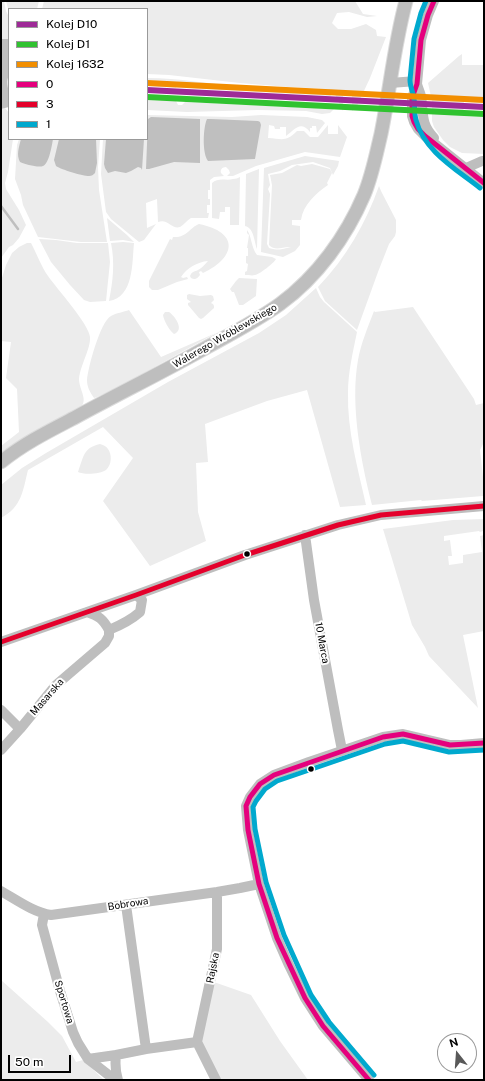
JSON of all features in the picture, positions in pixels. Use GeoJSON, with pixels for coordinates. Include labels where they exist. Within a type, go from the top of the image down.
{"type":"FeatureCollection","features":[{"type":"Feature","properties":{"kind":"main road","name":"Walerego Wróblewskiego"},"geometry":{"type":"LineString","coordinates":[[3,460],[24,446],[231,334],[281,303],[305,282],[339,241],[350,223],[364,194],[377,151],[406,1]]}},
{"type":"Feature","properties":{"kind":"street"},"geometry":{"type":"LineString","coordinates":[[434,1],[421,40],[417,82],[421,96],[422,116],[429,133],[443,150],[484,183]]}},
{"type":"Feature","properties":{"kind":"street"},"geometry":{"type":"LineString","coordinates":[[390,83],[417,82]]}},
{"type":"Feature","properties":{"kind":"street"},"geometry":{"type":"LineString","coordinates":[[466,168],[482,161],[484,162]]}},
{"type":"Feature","properties":{"kind":"street"},"geometry":{"type":"LineString","coordinates":[[1,642],[246,555],[338,525],[381,515],[484,506]]}},
{"type":"Feature","properties":{"kind":"street","name":"10 Marca"},"geometry":{"type":"LineString","coordinates":[[305,535],[314,600],[342,750]]}},
{"type":"Feature","properties":{"kind":"street"},"geometry":{"type":"LineString","coordinates":[[87,612],[101,618],[109,630],[121,625],[140,612],[142,600],[136,595]]}},
{"type":"Feature","properties":{"kind":"street","name":"Masarska"},"geometry":{"type":"LineString","coordinates":[[1,750],[56,685],[105,643],[109,636],[109,630]]}},
{"type":"Feature","properties":{"kind":"street"},"geometry":{"type":"LineString","coordinates":[[1,710],[20,729]]}},
{"type":"Feature","properties":{"kind":"street"},"geometry":{"type":"LineString","coordinates":[[369,1080],[323,1026],[305,998],[288,963],[277,938],[259,884],[249,835],[246,806],[250,797],[260,784],[274,775],[342,750],[383,737],[403,734],[450,745],[484,743]]}},
{"type":"Feature","properties":{"kind":"street","name":"Bobrowa"},"geometry":{"type":"LineString","coordinates":[[1,891],[37,911],[52,915],[217,892],[259,884]]}},
{"type":"Feature","properties":{"kind":"street","name":"Rajska"},"geometry":{"type":"LineString","coordinates":[[197,1042],[217,949],[217,892]]}},
{"type":"Feature","properties":{"kind":"street"},"geometry":{"type":"LineString","coordinates":[[126,905],[146,1049]]}},
{"type":"Feature","properties":{"kind":"street","name":"Sportowa"},"geometry":{"type":"LineString","coordinates":[[44,914],[42,926],[60,991],[73,1032],[88,1059]]}},
{"type":"Feature","properties":{"kind":"street"},"geometry":{"type":"LineString","coordinates":[[88,1059],[197,1042],[216,1080]]}},
{"type":"Feature","properties":{"kind":"street"},"geometry":{"type":"LineString","coordinates":[[116,1055],[115,1066],[118,1080]]}},
{"type":"Feature","properties":{"kind":"street"},"geometry":{"type":"LineString","coordinates":[[88,1059],[115,1080]]}},
{"type":"Feature","properties":{"kind":"shaded area"},"geometry":{"type":"Polygon","coordinates":[[[1,1],[4,1],[8,15],[8,39],[1,39],[1,1]]]}},
{"type":"Feature","properties":{"kind":"shaded area"},"geometry":{"type":"Polygon","coordinates":[[[6,1],[39,1],[37,8],[8,8],[6,1]]]}},
{"type":"Feature","properties":{"kind":"shaded area"},"geometry":{"type":"Polygon","coordinates":[[[44,1],[355,1],[363,14],[377,16],[367,17],[349,12],[337,13],[332,23],[338,29],[351,29],[366,24],[376,30],[377,36],[386,37],[370,78],[356,108],[352,111],[352,96],[350,93],[346,92],[343,95],[343,111],[334,92],[327,89],[240,83],[148,74],[148,8],[42,8],[44,1]]]}},
{"type":"Feature","properties":{"kind":"shaded area"},"geometry":{"type":"Polygon","coordinates":[[[1,39],[8,39],[8,107],[1,109],[1,39]]]}},
{"type":"Feature","properties":{"kind":"shaded area"},"geometry":{"type":"Polygon","coordinates":[[[462,54],[462,65],[484,65],[484,103],[464,102],[463,116],[484,117],[484,154],[462,153],[450,147],[434,127],[432,121],[432,101],[428,83],[462,54]]]}},
{"type":"Feature","properties":{"kind":"shaded area"},"geometry":{"type":"Polygon","coordinates":[[[148,78],[183,80],[263,89],[325,92],[331,96],[186,88],[183,84],[179,84],[176,88],[148,86],[148,78]]]}},
{"type":"Feature","properties":{"kind":"shaded area"},"geometry":{"type":"Polygon","coordinates":[[[148,100],[176,101],[178,105],[182,105],[185,102],[334,109],[330,113],[322,114],[306,111],[258,110],[187,112],[148,110],[148,100]]]}},
{"type":"Feature","properties":{"kind":"shaded area"},"geometry":{"type":"Polygon","coordinates":[[[5,108],[8,112],[8,140],[13,140],[5,183],[6,189],[26,225],[19,238],[9,247],[1,258],[1,109],[5,108]]]}},
{"type":"Feature","properties":{"kind":"shaded area"},"geometry":{"type":"Polygon","coordinates":[[[148,115],[232,117],[261,115],[307,117],[322,120],[325,123],[317,133],[316,126],[312,126],[312,128],[310,128],[310,132],[306,128],[300,126],[286,136],[286,127],[275,129],[274,126],[269,125],[268,138],[287,138],[297,131],[304,131],[310,137],[318,137],[328,125],[328,134],[338,134],[338,125],[347,137],[340,157],[305,152],[256,166],[233,176],[227,176],[230,173],[229,170],[226,167],[223,168],[221,173],[224,176],[214,177],[210,180],[208,199],[210,199],[210,205],[207,205],[207,213],[209,213],[208,218],[191,218],[180,227],[175,227],[165,222],[158,222],[157,199],[146,203],[147,228],[156,224],[144,240],[139,242],[111,219],[106,212],[101,174],[103,140],[148,140],[148,115]]]}},
{"type":"Feature","properties":{"kind":"shaded area"},"geometry":{"type":"Polygon","coordinates":[[[151,117],[200,119],[200,163],[174,162],[146,169],[148,119],[151,117]]]}},
{"type":"Feature","properties":{"kind":"shaded area"},"geometry":{"type":"Polygon","coordinates":[[[207,119],[260,122],[261,125],[255,159],[208,161],[205,152],[204,140],[207,119]]]}},
{"type":"Feature","properties":{"kind":"shaded area"},"geometry":{"type":"Polygon","coordinates":[[[19,140],[100,140],[98,167],[99,190],[107,242],[81,242],[38,237],[23,205],[15,179],[19,140]]]}},
{"type":"Feature","properties":{"kind":"shaded area"},"geometry":{"type":"Polygon","coordinates":[[[21,140],[53,140],[47,162],[43,166],[28,165],[20,162],[18,154],[21,140]]]}},
{"type":"Feature","properties":{"kind":"shaded area"},"geometry":{"type":"Polygon","coordinates":[[[59,140],[96,140],[97,163],[95,173],[92,176],[86,176],[59,168],[56,166],[54,160],[59,140]]]}},
{"type":"Feature","properties":{"kind":"shaded area"},"geometry":{"type":"Polygon","coordinates":[[[106,140],[144,140],[142,170],[138,167],[126,173],[115,171],[108,173],[104,164],[106,140]]]}},
{"type":"Feature","properties":{"kind":"shaded area"},"geometry":{"type":"Polygon","coordinates":[[[305,156],[339,161],[338,166],[333,175],[330,168],[313,162],[292,165],[280,171],[268,174],[270,185],[268,189],[270,194],[267,244],[269,248],[278,250],[291,247],[274,248],[269,245],[272,185],[270,175],[282,173],[297,165],[301,166],[312,164],[330,169],[332,173],[327,183],[328,185],[307,204],[301,220],[292,220],[292,225],[300,226],[300,245],[295,251],[283,257],[261,252],[264,168],[305,156]]]}},
{"type":"Feature","properties":{"kind":"shaded area"},"geometry":{"type":"Polygon","coordinates":[[[259,169],[257,249],[252,232],[245,226],[246,174],[259,169]]]}},
{"type":"Feature","properties":{"kind":"shaded area"},"geometry":{"type":"Polygon","coordinates":[[[240,177],[239,225],[230,225],[230,207],[225,207],[225,212],[220,212],[219,219],[212,218],[212,183],[217,180],[230,180],[240,177]]]}},
{"type":"Feature","properties":{"kind":"shaded area"},"geometry":{"type":"Polygon","coordinates":[[[379,186],[396,220],[396,232],[389,244],[357,330],[325,301],[318,287],[338,264],[354,240],[368,213],[379,186]]]}},
{"type":"Feature","properties":{"kind":"shaded area"},"geometry":{"type":"Polygon","coordinates":[[[107,218],[134,242],[123,240],[110,241],[107,218]]]}},
{"type":"Feature","properties":{"kind":"shaded area"},"geometry":{"type":"Polygon","coordinates":[[[199,224],[212,228],[221,233],[227,239],[229,246],[227,253],[214,267],[203,273],[201,271],[199,272],[200,275],[196,279],[191,278],[190,276],[208,261],[193,266],[186,271],[181,277],[187,277],[188,279],[158,290],[152,290],[149,287],[149,281],[170,239],[172,240],[173,237],[182,236],[199,224]]]}},
{"type":"Feature","properties":{"kind":"shaded area"},"geometry":{"type":"Polygon","coordinates":[[[247,230],[250,236],[254,249],[257,255],[276,259],[267,268],[254,275],[245,275],[248,264],[246,263],[246,256],[248,256],[247,248],[249,235],[247,230]]]}},
{"type":"Feature","properties":{"kind":"shaded area"},"geometry":{"type":"Polygon","coordinates":[[[39,239],[77,243],[108,243],[110,262],[106,301],[90,302],[84,300],[51,262],[39,239]]]}},
{"type":"Feature","properties":{"kind":"shaded area"},"geometry":{"type":"Polygon","coordinates":[[[27,243],[31,243],[52,282],[79,315],[88,331],[90,341],[79,379],[84,402],[80,408],[40,429],[1,454],[1,446],[19,432],[17,389],[6,378],[11,342],[1,341],[1,281],[12,253],[27,243]]]}},
{"type":"Feature","properties":{"kind":"shaded area"},"geometry":{"type":"Polygon","coordinates":[[[111,243],[134,243],[130,278],[123,293],[117,298],[109,301],[113,272],[111,243]]]}},
{"type":"Feature","properties":{"kind":"shaded area"},"geometry":{"type":"Polygon","coordinates":[[[239,278],[257,279],[256,296],[243,305],[239,305],[234,292],[230,289],[239,278]]]}},
{"type":"Feature","properties":{"kind":"shaded area"},"geometry":{"type":"Polygon","coordinates":[[[316,288],[324,302],[357,332],[349,377],[348,407],[354,449],[366,505],[340,507],[307,390],[267,401],[205,424],[208,462],[196,463],[198,512],[206,541],[150,566],[103,501],[133,458],[103,427],[28,470],[23,491],[17,503],[8,514],[1,518],[1,485],[22,468],[168,382],[259,333],[286,315],[316,288]]]}},
{"type":"Feature","properties":{"kind":"shaded area"},"geometry":{"type":"Polygon","coordinates":[[[187,295],[213,296],[214,300],[211,303],[213,304],[214,308],[203,318],[199,318],[188,305],[188,303],[191,302],[187,299],[187,295]]]}},
{"type":"Feature","properties":{"kind":"shaded area"},"geometry":{"type":"Polygon","coordinates":[[[413,307],[474,399],[476,405],[484,403],[484,442],[480,450],[484,486],[483,496],[372,505],[364,470],[356,414],[355,395],[359,354],[374,311],[413,307]]]}},
{"type":"Feature","properties":{"kind":"shaded area"},"geometry":{"type":"Polygon","coordinates":[[[129,310],[161,357],[216,333],[115,389],[94,398],[89,389],[87,380],[92,356],[99,336],[107,320],[111,316],[129,310]]]}},
{"type":"Feature","properties":{"kind":"shaded area"},"geometry":{"type":"Polygon","coordinates":[[[165,312],[169,312],[178,323],[179,329],[174,334],[164,320],[163,315],[165,312]]]}},
{"type":"Feature","properties":{"kind":"shaded area"},"geometry":{"type":"Polygon","coordinates":[[[100,444],[106,447],[110,454],[111,460],[108,468],[97,473],[84,474],[78,472],[87,450],[100,444]]]}},
{"type":"Feature","properties":{"kind":"shaded area"},"geometry":{"type":"Polygon","coordinates":[[[484,519],[484,535],[484,631],[463,635],[478,708],[429,656],[412,625],[383,529],[453,520],[484,519]],[[483,531],[444,536],[444,541],[450,540],[452,556],[448,556],[449,565],[463,563],[463,555],[482,552],[480,536],[484,535],[483,531]]]}},
{"type":"Feature","properties":{"kind":"shaded area"},"geometry":{"type":"Polygon","coordinates":[[[1,980],[62,1036],[76,1062],[83,1060],[104,1080],[1,1080],[1,980]]]}},
{"type":"Feature","properties":{"kind":"shaded area"},"geometry":{"type":"Polygon","coordinates":[[[211,981],[251,995],[280,1041],[308,1080],[216,1080],[197,1042],[211,981]]]}},
{"type":"Feature","properties":{"kind":"waterway"},"geometry":{"type":"LineString","coordinates":[[1,206],[18,229]]}},
{"type":"Feature","properties":{"kind":"rail line","name":"1632"},"geometry":{"type":"LineString","coordinates":[[148,83],[484,100]]}},
{"type":"Feature","properties":{"kind":"rail line","name":"D10"},"geometry":{"type":"LineString","coordinates":[[148,90],[484,107]]}},
{"type":"Feature","properties":{"kind":"rail line","name":"D1"},"geometry":{"type":"LineString","coordinates":[[148,97],[484,114]]}},
{"type":"Feature","properties":{"kind":"transit line","name":"1"},"geometry":{"type":"LineString","coordinates":[[426,1],[414,39],[410,80],[414,98],[416,120],[420,131],[433,150],[480,188]]}},
{"type":"Feature","properties":{"kind":"transit line","name":"0"},"geometry":{"type":"LineString","coordinates":[[434,1],[428,15],[421,40],[417,84],[412,98],[412,116],[418,129],[425,136],[484,183]]}},
{"type":"Feature","properties":{"kind":"transit line","name":"3"},"geometry":{"type":"LineString","coordinates":[[1,642],[245,555],[338,525],[381,515],[484,506]]}},
{"type":"Feature","properties":{"kind":"transit line","name":"0"},"geometry":{"type":"LineString","coordinates":[[369,1080],[323,1026],[305,998],[277,938],[259,884],[248,830],[246,806],[250,797],[260,784],[274,775],[383,737],[403,734],[450,745],[484,743]]}},
{"type":"Feature","properties":{"kind":"transit line","name":"1"},"geometry":{"type":"LineString","coordinates":[[374,1075],[329,1022],[311,995],[284,935],[266,882],[255,829],[253,807],[265,789],[277,781],[385,744],[403,741],[449,752],[484,750]]}}]}
